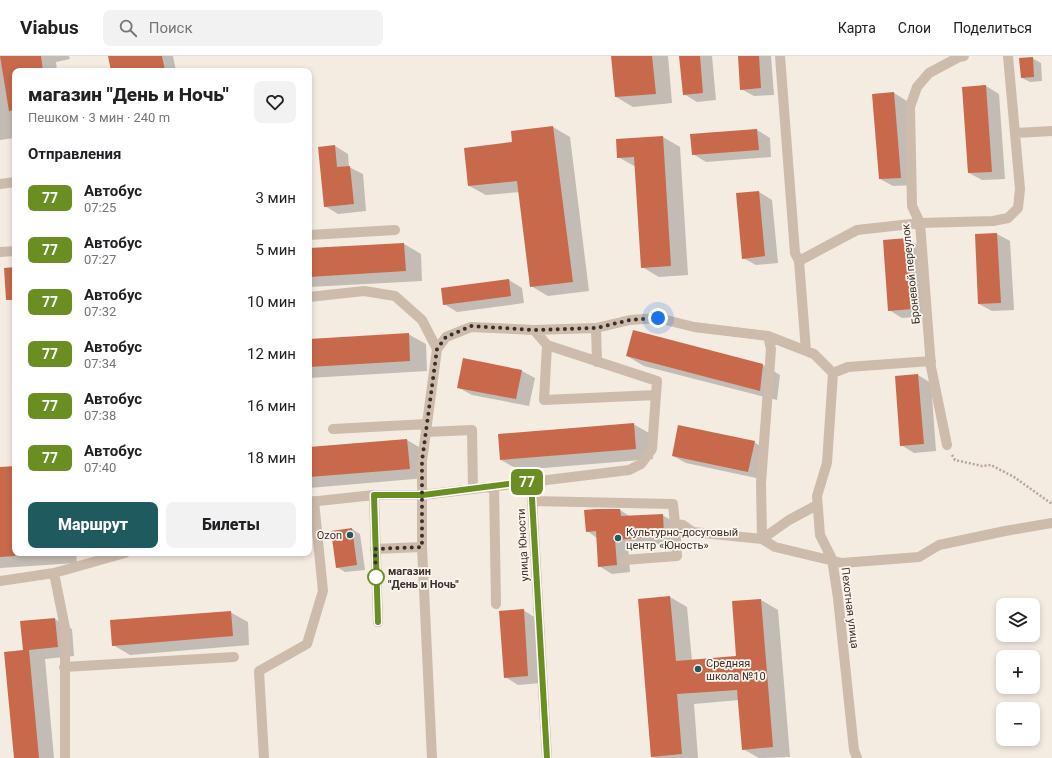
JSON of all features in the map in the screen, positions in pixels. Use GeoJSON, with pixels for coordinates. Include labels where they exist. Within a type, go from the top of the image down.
{"type":"FeatureCollection","features":[{"type":"Feature","properties":{"kind":"street"},"geometry":{"type":"LineString","coordinates":[[780,56],[795,253],[799,261],[806,351]]}},
{"type":"Feature","properties":{"kind":"street","name":"Броневой переулок"},"geometry":{"type":"LineString","coordinates":[[947,445],[931,361],[920,223],[912,206],[910,107],[917,87],[929,73],[958,57],[964,56]]}},
{"type":"Feature","properties":{"kind":"street"},"geometry":{"type":"LineString","coordinates":[[799,261],[857,230],[920,223],[993,221],[1008,218],[1018,208],[1020,189],[1008,56]]}},
{"type":"Feature","properties":{"kind":"street"},"geometry":{"type":"LineString","coordinates":[[1015,133],[1052,131]]}},
{"type":"Feature","properties":{"kind":"street"},"geometry":{"type":"LineString","coordinates":[[0,184],[12,182]]}},
{"type":"Feature","properties":{"kind":"street"},"geometry":{"type":"LineString","coordinates":[[312,235],[395,230]]}},
{"type":"Feature","properties":{"kind":"street"},"geometry":{"type":"LineString","coordinates":[[0,252],[12,251]]}},
{"type":"Feature","properties":{"kind":"street"},"geometry":{"type":"LineString","coordinates":[[312,297],[364,291],[395,296],[422,320],[437,349]]}},
{"type":"Feature","properties":{"kind":"street"},"geometry":{"type":"LineString","coordinates":[[432,758],[422,547],[422,461],[437,349],[446,337],[471,326],[534,330],[596,328],[630,320],[658,318],[694,328],[768,336],[814,354],[833,374],[848,367],[931,361]]}},
{"type":"Feature","properties":{"kind":"street"},"geometry":{"type":"LineString","coordinates":[[596,328],[597,362]]}},
{"type":"Feature","properties":{"kind":"street"},"geometry":{"type":"LineString","coordinates":[[312,502],[374,495],[423,495],[629,470],[641,464],[652,449],[657,381],[547,345],[534,330]]}},
{"type":"Feature","properties":{"kind":"street"},"geometry":{"type":"LineString","coordinates":[[762,540],[761,483],[771,349],[768,336]]}},
{"type":"Feature","properties":{"kind":"street"},"geometry":{"type":"LineString","coordinates":[[547,345],[544,400],[656,395]]}},
{"type":"Feature","properties":{"kind":"street","name":"Пехотная улица"},"geometry":{"type":"LineString","coordinates":[[833,374],[827,463],[816,496],[820,535],[832,559],[838,598],[854,750],[857,758]]}},
{"type":"Feature","properties":{"kind":"street"},"geometry":{"type":"LineString","coordinates":[[333,429],[427,428],[472,430],[473,489]]}},
{"type":"Feature","properties":{"kind":"street","name":"улица Юности"},"geometry":{"type":"LineString","coordinates":[[531,481],[547,758]]}},
{"type":"Feature","properties":{"kind":"street"},"geometry":{"type":"LineString","coordinates":[[494,486],[496,604]]}},
{"type":"Feature","properties":{"kind":"street"},"geometry":{"type":"LineString","coordinates":[[374,495],[378,622]]}},
{"type":"Feature","properties":{"kind":"street"},"geometry":{"type":"LineString","coordinates":[[532,501],[673,504],[679,524],[676,556],[624,560]]}},
{"type":"Feature","properties":{"kind":"street"},"geometry":{"type":"LineString","coordinates":[[762,540],[789,520],[817,505]]}},
{"type":"Feature","properties":{"kind":"street"},"geometry":{"type":"LineString","coordinates":[[264,758],[259,671],[308,644],[323,591],[312,509]]}},
{"type":"Feature","properties":{"kind":"street"},"geometry":{"type":"LineString","coordinates":[[679,524],[693,532],[762,540],[774,547],[842,562],[919,557],[939,546],[1005,530],[1052,523]]}},
{"type":"Feature","properties":{"kind":"street"},"geometry":{"type":"LineString","coordinates":[[375,549],[422,547]]}},
{"type":"Feature","properties":{"kind":"street"},"geometry":{"type":"LineString","coordinates":[[0,581],[54,573],[114,556]]}},
{"type":"Feature","properties":{"kind":"street"},"geometry":{"type":"LineString","coordinates":[[54,573],[65,628],[65,758]]}},
{"type":"Feature","properties":{"kind":"street"},"geometry":{"type":"LineString","coordinates":[[64,667],[234,657]]}},
{"type":"Feature","properties":{"kind":"path"},"geometry":{"type":"LineString","coordinates":[[947,445],[955,460],[982,466],[991,465],[1014,477],[1052,504]]}},
{"type":"Feature","properties":{"kind":"building"},"geometry":{"type":"Polygon","coordinates":[[[0,56],[41,56],[43,68],[12,68],[12,110],[9,111],[0,56]]]}},
{"type":"Feature","properties":{"kind":"building"},"geometry":{"type":"Polygon","coordinates":[[[108,56],[162,56],[164,68],[110,68],[108,56]]]}},
{"type":"Feature","properties":{"kind":"building"},"geometry":{"type":"Polygon","coordinates":[[[611,56],[652,56],[656,94],[615,97],[611,56]]]}},
{"type":"Feature","properties":{"kind":"building"},"geometry":{"type":"Polygon","coordinates":[[[679,56],[700,56],[703,93],[683,95],[679,56]]]}},
{"type":"Feature","properties":{"kind":"building"},"geometry":{"type":"Polygon","coordinates":[[[738,56],[759,56],[761,88],[740,90],[738,56]]]}},
{"type":"Feature","properties":{"kind":"building"},"geometry":{"type":"Polygon","coordinates":[[[1033,57],[1034,77],[1021,78],[1019,58],[1033,57]]]}},
{"type":"Feature","properties":{"kind":"building"},"geometry":{"type":"Polygon","coordinates":[[[986,85],[992,172],[968,173],[962,87],[986,85]]]}},
{"type":"Feature","properties":{"kind":"building"},"geometry":{"type":"Polygon","coordinates":[[[894,92],[901,178],[879,179],[872,94],[894,92]]]}},
{"type":"Feature","properties":{"kind":"building"},"geometry":{"type":"Polygon","coordinates":[[[553,126],[573,282],[530,287],[517,181],[468,186],[464,148],[512,142],[511,131],[553,126]]]}},
{"type":"Feature","properties":{"kind":"building"},"geometry":{"type":"Polygon","coordinates":[[[757,129],[759,150],[692,155],[690,134],[757,129]]]}},
{"type":"Feature","properties":{"kind":"building"},"geometry":{"type":"Polygon","coordinates":[[[663,136],[671,266],[641,268],[634,157],[617,158],[616,139],[663,136]]]}},
{"type":"Feature","properties":{"kind":"building"},"geometry":{"type":"Polygon","coordinates":[[[335,145],[337,167],[350,166],[354,204],[324,207],[318,147],[335,145]]]}},
{"type":"Feature","properties":{"kind":"building"},"geometry":{"type":"Polygon","coordinates":[[[759,191],[765,256],[742,259],[736,193],[759,191]]]}},
{"type":"Feature","properties":{"kind":"building"},"geometry":{"type":"Polygon","coordinates":[[[997,233],[1001,303],[978,304],[975,234],[997,233]]]}},
{"type":"Feature","properties":{"kind":"building"},"geometry":{"type":"Polygon","coordinates":[[[908,238],[913,309],[888,311],[883,240],[908,238]]]}},
{"type":"Feature","properties":{"kind":"building"},"geometry":{"type":"Polygon","coordinates":[[[404,243],[406,271],[312,277],[312,248],[404,243]]]}},
{"type":"Feature","properties":{"kind":"building"},"geometry":{"type":"Polygon","coordinates":[[[12,267],[12,300],[6,300],[4,268],[12,267]]]}},
{"type":"Feature","properties":{"kind":"building"},"geometry":{"type":"Polygon","coordinates":[[[509,279],[511,296],[443,305],[441,288],[509,279]]]}},
{"type":"Feature","properties":{"kind":"building"},"geometry":{"type":"Polygon","coordinates":[[[633,330],[763,364],[760,391],[626,356],[633,330]]]}},
{"type":"Feature","properties":{"kind":"building"},"geometry":{"type":"Polygon","coordinates":[[[409,333],[410,361],[312,367],[312,339],[409,333]]]}},
{"type":"Feature","properties":{"kind":"building"},"geometry":{"type":"Polygon","coordinates":[[[463,358],[522,370],[516,399],[457,388],[463,358]]]}},
{"type":"Feature","properties":{"kind":"building"},"geometry":{"type":"Polygon","coordinates":[[[918,374],[924,444],[900,446],[895,376],[918,374]]]}},
{"type":"Feature","properties":{"kind":"building"},"geometry":{"type":"Polygon","coordinates":[[[634,423],[636,449],[500,460],[498,434],[634,423]]]}},
{"type":"Feature","properties":{"kind":"building"},"geometry":{"type":"Polygon","coordinates":[[[678,425],[755,441],[748,472],[672,456],[678,425]]]}},
{"type":"Feature","properties":{"kind":"building"},"geometry":{"type":"Polygon","coordinates":[[[407,439],[410,469],[312,477],[312,447],[407,439]]]}},
{"type":"Feature","properties":{"kind":"building"},"geometry":{"type":"Polygon","coordinates":[[[12,466],[12,556],[15,556],[0,557],[0,467],[12,466]]]}},
{"type":"Feature","properties":{"kind":"building","name":"Культурно-досуговый центр «Юность»"},"geometry":{"type":"Polygon","coordinates":[[[620,509],[621,516],[663,514],[664,536],[615,540],[617,565],[598,567],[596,531],[586,532],[584,510],[620,509]]]}},
{"type":"Feature","properties":{"kind":"building"},"geometry":{"type":"Polygon","coordinates":[[[352,528],[357,565],[336,568],[331,531],[352,528]]]}},
{"type":"Feature","properties":{"kind":"building"},"geometry":{"type":"Polygon","coordinates":[[[670,596],[676,661],[736,656],[732,601],[761,599],[773,747],[742,750],[737,690],[677,694],[682,754],[651,757],[638,599],[670,596]]]}},
{"type":"Feature","properties":{"kind":"building"},"geometry":{"type":"Polygon","coordinates":[[[524,609],[528,676],[504,678],[499,611],[524,609]]]}},
{"type":"Feature","properties":{"kind":"building"},"geometry":{"type":"Polygon","coordinates":[[[231,611],[233,636],[112,646],[110,620],[231,611]]]}},
{"type":"Feature","properties":{"kind":"building"},"geometry":{"type":"Polygon","coordinates":[[[55,618],[58,647],[29,650],[39,758],[14,758],[4,652],[23,650],[20,621],[55,618]]]}},
{"type":"Feature","properties":{"kind":"bus line","name":"77"},"geometry":{"type":"LineString","coordinates":[[378,622],[374,495],[423,495],[531,481],[547,758]]}},
{"type":"Feature","properties":{"kind":"place","name":"Ozon"},"geometry":{"type":"Point","coordinates":[350,535]}},
{"type":"Feature","properties":{"kind":"place","name":"Культурно-досуговый центр «Юность»"},"geometry":{"type":"Point","coordinates":[618,538]}},
{"type":"Feature","properties":{"kind":"place","name":"магазин \"День и Ночь\""},"geometry":{"type":"Point","coordinates":[376,577]}},
{"type":"Feature","properties":{"kind":"place","name":"Средняя школа №10"},"geometry":{"type":"Point","coordinates":[698,669]}},
{"type":"Feature","properties":{"kind":"route"},"geometry":{"type":"LineString","coordinates":[[376,577],[375,549],[422,547],[422,461],[437,349],[446,337],[471,326],[534,330],[596,328],[630,320],[658,318]]}}]}
